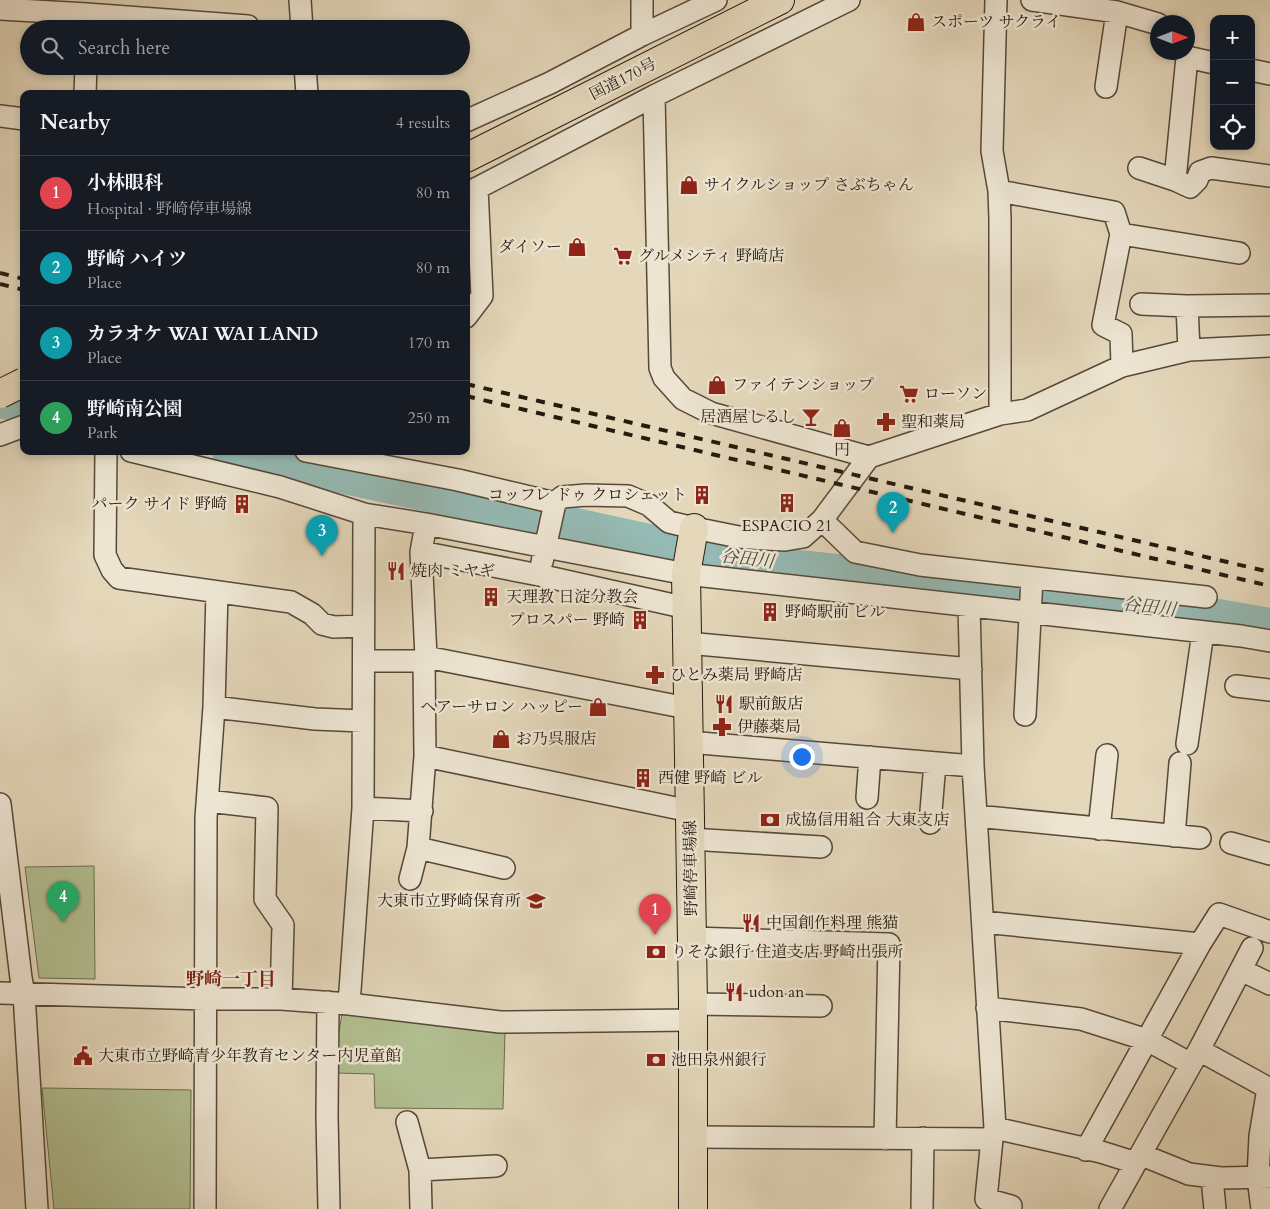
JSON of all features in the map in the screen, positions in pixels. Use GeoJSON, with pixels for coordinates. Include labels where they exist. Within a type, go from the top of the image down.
{"type":"FeatureCollection","features":[{"type":"Feature","properties":{"kind":"main road","name":"国道170号"},"geometry":{"type":"LineString","coordinates":[[470,156],[780,0]]}},
{"type":"Feature","properties":{"kind":"main road"},"geometry":{"type":"LineString","coordinates":[[0,394],[20,384]]}},
{"type":"Feature","properties":{"kind":"main road","name":"野崎停車場線"},"geometry":{"type":"LineString","coordinates":[[693,534],[687,571],[687,708],[693,1012],[693,1209]]}},
{"type":"Feature","properties":{"kind":"street"},"geometry":{"type":"LineString","coordinates":[[300,0],[301,20]]}},
{"type":"Feature","properties":{"kind":"street"},"geometry":{"type":"LineString","coordinates":[[642,0],[642,35]]}},
{"type":"Feature","properties":{"kind":"street"},"geometry":{"type":"LineString","coordinates":[[470,119],[550,83],[642,35],[716,0]]}},
{"type":"Feature","properties":{"kind":"street"},"geometry":{"type":"LineString","coordinates":[[470,312],[482,296],[472,191],[654,96],[849,0]]}},
{"type":"Feature","properties":{"kind":"street"},"geometry":{"type":"LineString","coordinates":[[996,0],[992,152],[1000,219],[1000,414]]}},
{"type":"Feature","properties":{"kind":"street"},"geometry":{"type":"LineString","coordinates":[[1032,0],[1117,12],[1150,22]]}},
{"type":"Feature","properties":{"kind":"street"},"geometry":{"type":"LineString","coordinates":[[0,9],[80,20]]}},
{"type":"Feature","properties":{"kind":"street"},"geometry":{"type":"LineString","coordinates":[[1106,88],[1117,12]]}},
{"type":"Feature","properties":{"kind":"street"},"geometry":{"type":"LineString","coordinates":[[1195,58],[1210,62]]}},
{"type":"Feature","properties":{"kind":"street"},"geometry":{"type":"LineString","coordinates":[[1175,180],[1185,60]]}},
{"type":"Feature","properties":{"kind":"street"},"geometry":{"type":"LineString","coordinates":[[1255,71],[1270,74]]}},
{"type":"Feature","properties":{"kind":"street"},"geometry":{"type":"LineString","coordinates":[[85,90],[86,75]]}},
{"type":"Feature","properties":{"kind":"street"},"geometry":{"type":"LineString","coordinates":[[306,75],[307,90]]}},
{"type":"Feature","properties":{"kind":"street"},"geometry":{"type":"LineString","coordinates":[[654,96],[660,368],[664,378],[683,399],[711,413],[869,457],[1000,414],[1027,410],[1122,366],[1189,350],[1270,346]]}},
{"type":"Feature","properties":{"kind":"street"},"geometry":{"type":"LineString","coordinates":[[0,116],[20,118]]}},
{"type":"Feature","properties":{"kind":"street"},"geometry":{"type":"LineString","coordinates":[[1139,168],[1190,187],[1197,180],[1200,172],[1211,168],[1270,176]]}},
{"type":"Feature","properties":{"kind":"street"},"geometry":{"type":"LineString","coordinates":[[998,190],[1114,212],[1121,234],[1103,325],[1121,334],[1122,366]]}},
{"type":"Feature","properties":{"kind":"street"},"geometry":{"type":"LineString","coordinates":[[1121,234],[1238,253]]}},
{"type":"Feature","properties":{"kind":"street"},"geometry":{"type":"LineString","coordinates":[[1141,304],[1187,306],[1270,305]]}},
{"type":"Feature","properties":{"kind":"street"},"geometry":{"type":"LineString","coordinates":[[1187,306],[1189,350]]}},
{"type":"Feature","properties":{"kind":"street"},"geometry":{"type":"LineString","coordinates":[[0,382],[20,386]]}},
{"type":"Feature","properties":{"kind":"street"},"geometry":{"type":"LineString","coordinates":[[0,435],[20,426]]}},
{"type":"Feature","properties":{"kind":"street"},"geometry":{"type":"LineString","coordinates":[[106,455],[105,555],[112,570],[119,578],[291,602],[312,614],[322,624],[363,626]]}},
{"type":"Feature","properties":{"kind":"street"},"geometry":{"type":"LineString","coordinates":[[148,455],[280,487],[364,514],[546,540],[687,571],[1270,641]]}},
{"type":"Feature","properties":{"kind":"street"},"geometry":{"type":"LineString","coordinates":[[327,455],[458,480],[554,508]]}},
{"type":"Feature","properties":{"kind":"street"},"geometry":{"type":"LineString","coordinates":[[539,575],[554,508],[562,498],[586,495],[628,496],[649,505],[670,522],[693,534],[785,540],[803,537],[822,520],[869,457]]}},
{"type":"Feature","properties":{"kind":"street"},"geometry":{"type":"LineString","coordinates":[[329,1209],[327,1116],[363,808],[364,514]]}},
{"type":"Feature","properties":{"kind":"street"},"geometry":{"type":"LineString","coordinates":[[822,520],[855,552],[920,565],[1206,597]]}},
{"type":"Feature","properties":{"kind":"street"},"geometry":{"type":"LineString","coordinates":[[410,879],[418,848],[426,756],[425,659],[420,552],[426,524]]}},
{"type":"Feature","properties":{"kind":"street"},"geometry":{"type":"LineString","coordinates":[[420,552],[539,575],[687,608]]}},
{"type":"Feature","properties":{"kind":"street"},"geometry":{"type":"LineString","coordinates":[[1025,715],[1032,578]]}},
{"type":"Feature","properties":{"kind":"street"},"geometry":{"type":"LineString","coordinates":[[205,1209],[205,999],[208,801],[214,707],[217,592]]}},
{"type":"Feature","properties":{"kind":"street"},"geometry":{"type":"LineString","coordinates":[[969,606],[973,766],[993,1133],[986,1199],[1011,1206]]}},
{"type":"Feature","properties":{"kind":"street"},"geometry":{"type":"LineString","coordinates":[[1174,836],[1184,753],[1203,632]]}},
{"type":"Feature","properties":{"kind":"street"},"geometry":{"type":"LineString","coordinates":[[687,643],[971,669]]}},
{"type":"Feature","properties":{"kind":"street"},"geometry":{"type":"LineString","coordinates":[[364,661],[425,659],[687,708]]}},
{"type":"Feature","properties":{"kind":"street"},"geometry":{"type":"LineString","coordinates":[[1236,686],[1270,690]]}},
{"type":"Feature","properties":{"kind":"street"},"geometry":{"type":"LineString","coordinates":[[214,707],[315,719],[363,721]]}},
{"type":"Feature","properties":{"kind":"street"},"geometry":{"type":"LineString","coordinates":[[688,742],[973,766]]}},
{"type":"Feature","properties":{"kind":"street"},"geometry":{"type":"LineString","coordinates":[[1099,828],[1107,755]]}},
{"type":"Feature","properties":{"kind":"street"},"geometry":{"type":"LineString","coordinates":[[426,756],[690,811]]}},
{"type":"Feature","properties":{"kind":"street"},"geometry":{"type":"LineString","coordinates":[[867,798],[870,758]]}},
{"type":"Feature","properties":{"kind":"street"},"geometry":{"type":"LineString","coordinates":[[930,822],[935,763]]}},
{"type":"Feature","properties":{"kind":"street"},"geometry":{"type":"LineString","coordinates":[[208,801],[267,808],[265,899],[284,925],[281,998]]}},
{"type":"Feature","properties":{"kind":"street"},"geometry":{"type":"LineString","coordinates":[[0,804],[24,994],[37,1209]]}},
{"type":"Feature","properties":{"kind":"street"},"geometry":{"type":"LineString","coordinates":[[363,808],[422,811]]}},
{"type":"Feature","properties":{"kind":"street"},"geometry":{"type":"LineString","coordinates":[[976,816],[1200,838]]}},
{"type":"Feature","properties":{"kind":"street"},"geometry":{"type":"LineString","coordinates":[[690,840],[821,846]]}},
{"type":"Feature","properties":{"kind":"street"},"geometry":{"type":"LineString","coordinates":[[1231,843],[1270,854]]}},
{"type":"Feature","properties":{"kind":"street"},"geometry":{"type":"LineString","coordinates":[[418,848],[504,868]]}},
{"type":"Feature","properties":{"kind":"street"},"geometry":{"type":"LineString","coordinates":[[1086,1150],[1200,944],[1219,914],[1270,932]]}},
{"type":"Feature","properties":{"kind":"street"},"geometry":{"type":"LineString","coordinates":[[983,922],[1200,944]]}},
{"type":"Feature","properties":{"kind":"street"},"geometry":{"type":"LineString","coordinates":[[692,938],[889,944],[885,1139]]}},
{"type":"Feature","properties":{"kind":"street"},"geometry":{"type":"LineString","coordinates":[[1110,1209],[1195,1057],[1252,948]]}},
{"type":"Feature","properties":{"kind":"street"},"geometry":{"type":"LineString","coordinates":[[1241,970],[1270,984]]}},
{"type":"Feature","properties":{"kind":"street"},"geometry":{"type":"LineString","coordinates":[[0,993],[205,999],[281,998],[500,1022],[821,1006]]}},
{"type":"Feature","properties":{"kind":"street"},"geometry":{"type":"LineString","coordinates":[[987,1008],[1081,1019],[1195,1057],[1268,1088],[1260,1136],[1264,1177],[1262,1209]]}},
{"type":"Feature","properties":{"kind":"street"},"geometry":{"type":"LineString","coordinates":[[407,1122],[420,1170],[421,1209]]}},
{"type":"Feature","properties":{"kind":"street"},"geometry":{"type":"LineString","coordinates":[[693,1137],[885,1139],[993,1133],[1139,1159],[1189,1174],[1212,1178],[1264,1177]]}},
{"type":"Feature","properties":{"kind":"street"},"geometry":{"type":"LineString","coordinates":[[922,1209],[923,1138]]}},
{"type":"Feature","properties":{"kind":"street"},"geometry":{"type":"LineString","coordinates":[[420,1170],[496,1166]]}},
{"type":"Feature","properties":{"kind":"street"},"geometry":{"type":"LineString","coordinates":[[1212,1178],[1215,1209]]}},
{"type":"Feature","properties":{"kind":"green space"},"geometry":{"type":"Polygon","coordinates":[[[94,866],[95,979],[39,978],[25,867],[94,866]]]}},
{"type":"Feature","properties":{"kind":"green space"},"geometry":{"type":"Polygon","coordinates":[[[342,1014],[505,1030],[503,1109],[375,1108],[374,1074],[336,1073],[337,1043],[342,1014]]]}},
{"type":"Feature","properties":{"kind":"green space"},"geometry":{"type":"Polygon","coordinates":[[[42,1088],[191,1090],[190,1209],[54,1209],[42,1088]]]}},
{"type":"Feature","properties":{"kind":"waterway","name":"谷田川"},"geometry":{"type":"LineString","coordinates":[[0,400],[20,404]]}},
{"type":"Feature","properties":{"kind":"waterway","name":"谷田川"},"geometry":{"type":"LineString","coordinates":[[248,455],[709,555],[799,568],[1031,593],[1201,614],[1270,626]]}},
{"type":"Feature","properties":{"kind":"railway"},"geometry":{"type":"LineString","coordinates":[[0,273],[20,278]]}},
{"type":"Feature","properties":{"kind":"railway"},"geometry":{"type":"LineString","coordinates":[[0,284],[20,289]]}},
{"type":"Feature","properties":{"kind":"railway"},"geometry":{"type":"LineString","coordinates":[[470,385],[1270,572]]}},
{"type":"Feature","properties":{"kind":"railway"},"geometry":{"type":"LineString","coordinates":[[470,397],[1270,586]]}},
{"type":"Feature","properties":{"kind":"place","name":"スポーツ サクライ"},"geometry":{"type":"Point","coordinates":[916,22]}},
{"type":"Feature","properties":{"kind":"place","name":"サイクルショップ さぶちゃん"},"geometry":{"type":"Point","coordinates":[689,185]}},
{"type":"Feature","properties":{"kind":"place","name":"ダイソー"},"geometry":{"type":"Point","coordinates":[577,247]}},
{"type":"Feature","properties":{"kind":"place","name":"グルメシティ 野崎店"},"geometry":{"type":"Point","coordinates":[623,256]}},
{"type":"Feature","properties":{"kind":"place","name":"ファイテンショップ"},"geometry":{"type":"Point","coordinates":[717,385]}},
{"type":"Feature","properties":{"kind":"place","name":"ローソン"},"geometry":{"type":"Point","coordinates":[909,394]}},
{"type":"Feature","properties":{"kind":"place","name":"居酒屋しるし"},"geometry":{"type":"Point","coordinates":[811,417]}},
{"type":"Feature","properties":{"kind":"place","name":"聖和薬局"},"geometry":{"type":"Point","coordinates":[886,422]}},
{"type":"Feature","properties":{"kind":"place","name":"円"},"geometry":{"type":"Point","coordinates":[842,428]}},
{"type":"Feature","properties":{"kind":"place","name":"コッフレ ドゥ クロシェット"},"geometry":{"type":"Point","coordinates":[702,495]}},
{"type":"Feature","properties":{"kind":"place","name":"ESPACIO 21"},"geometry":{"type":"Point","coordinates":[787,503]}},
{"type":"Feature","properties":{"kind":"place","name":"パーク サイド 野崎"},"geometry":{"type":"Point","coordinates":[242,504]}},
{"type":"Feature","properties":{"kind":"place","name":"野崎 ハイツ"},"geometry":{"type":"Point","coordinates":[893,533]}},
{"type":"Feature","properties":{"kind":"place","name":"カラオケ WAI WAI LAND"},"geometry":{"type":"Point","coordinates":[322,556]}},
{"type":"Feature","properties":{"kind":"place","name":"焼肉 ミヤギ"},"geometry":{"type":"Point","coordinates":[396,571]}},
{"type":"Feature","properties":{"kind":"place","name":"天理教 日淀分教会"},"geometry":{"type":"Point","coordinates":[491,597]}},
{"type":"Feature","properties":{"kind":"place","name":"野崎駅前 ビル"},"geometry":{"type":"Point","coordinates":[770,612]}},
{"type":"Feature","properties":{"kind":"place","name":"プロスパー 野崎"},"geometry":{"type":"Point","coordinates":[640,620]}},
{"type":"Feature","properties":{"kind":"place","name":"ひとみ薬局 野崎店"},"geometry":{"type":"Point","coordinates":[655,675]}},
{"type":"Feature","properties":{"kind":"place","name":"駅前飯店"},"geometry":{"type":"Point","coordinates":[724,704]}},
{"type":"Feature","properties":{"kind":"place","name":"ヘアーサロン ハッピー"},"geometry":{"type":"Point","coordinates":[598,707]}},
{"type":"Feature","properties":{"kind":"place","name":"伊藤薬局"},"geometry":{"type":"Point","coordinates":[722,727]}},
{"type":"Feature","properties":{"kind":"place","name":"お乃呉服店"},"geometry":{"type":"Point","coordinates":[501,739]}},
{"type":"Feature","properties":{"kind":"place","name":"西健 野崎 ビル"},"geometry":{"type":"Point","coordinates":[643,778]}},
{"type":"Feature","properties":{"kind":"place","name":"成協信用組合 大東支店"},"geometry":{"type":"Point","coordinates":[770,820]}},
{"type":"Feature","properties":{"kind":"place","name":"大東市立野崎保育所"},"geometry":{"type":"Point","coordinates":[536,901]}},
{"type":"Feature","properties":{"kind":"place","name":"野崎南公園"},"geometry":{"type":"Point","coordinates":[63,922]}},
{"type":"Feature","properties":{"kind":"place","name":"中国創作料理 熊猫"},"geometry":{"type":"Point","coordinates":[751,923]}},
{"type":"Feature","properties":{"kind":"place","name":"小林眼科"},"geometry":{"type":"Point","coordinates":[655,935]}},
{"type":"Feature","properties":{"kind":"place","name":"りそな銀行 住道支店 野崎出張所"},"geometry":{"type":"Point","coordinates":[656,952]}},
{"type":"Feature","properties":{"kind":"place","name":"udon an"},"geometry":{"type":"Point","coordinates":[734,992]}},
{"type":"Feature","properties":{"kind":"place","name":"大東市立野崎青少年教育センター内児童館"},"geometry":{"type":"Point","coordinates":[83,1056]}},
{"type":"Feature","properties":{"kind":"place","name":"池田泉州銀行"},"geometry":{"type":"Point","coordinates":[656,1060]}},
{"type":"Feature","properties":{"kind":"district","name":"野崎一丁目"},"geometry":{"type":"Point","coordinates":[231,979]}}]}
